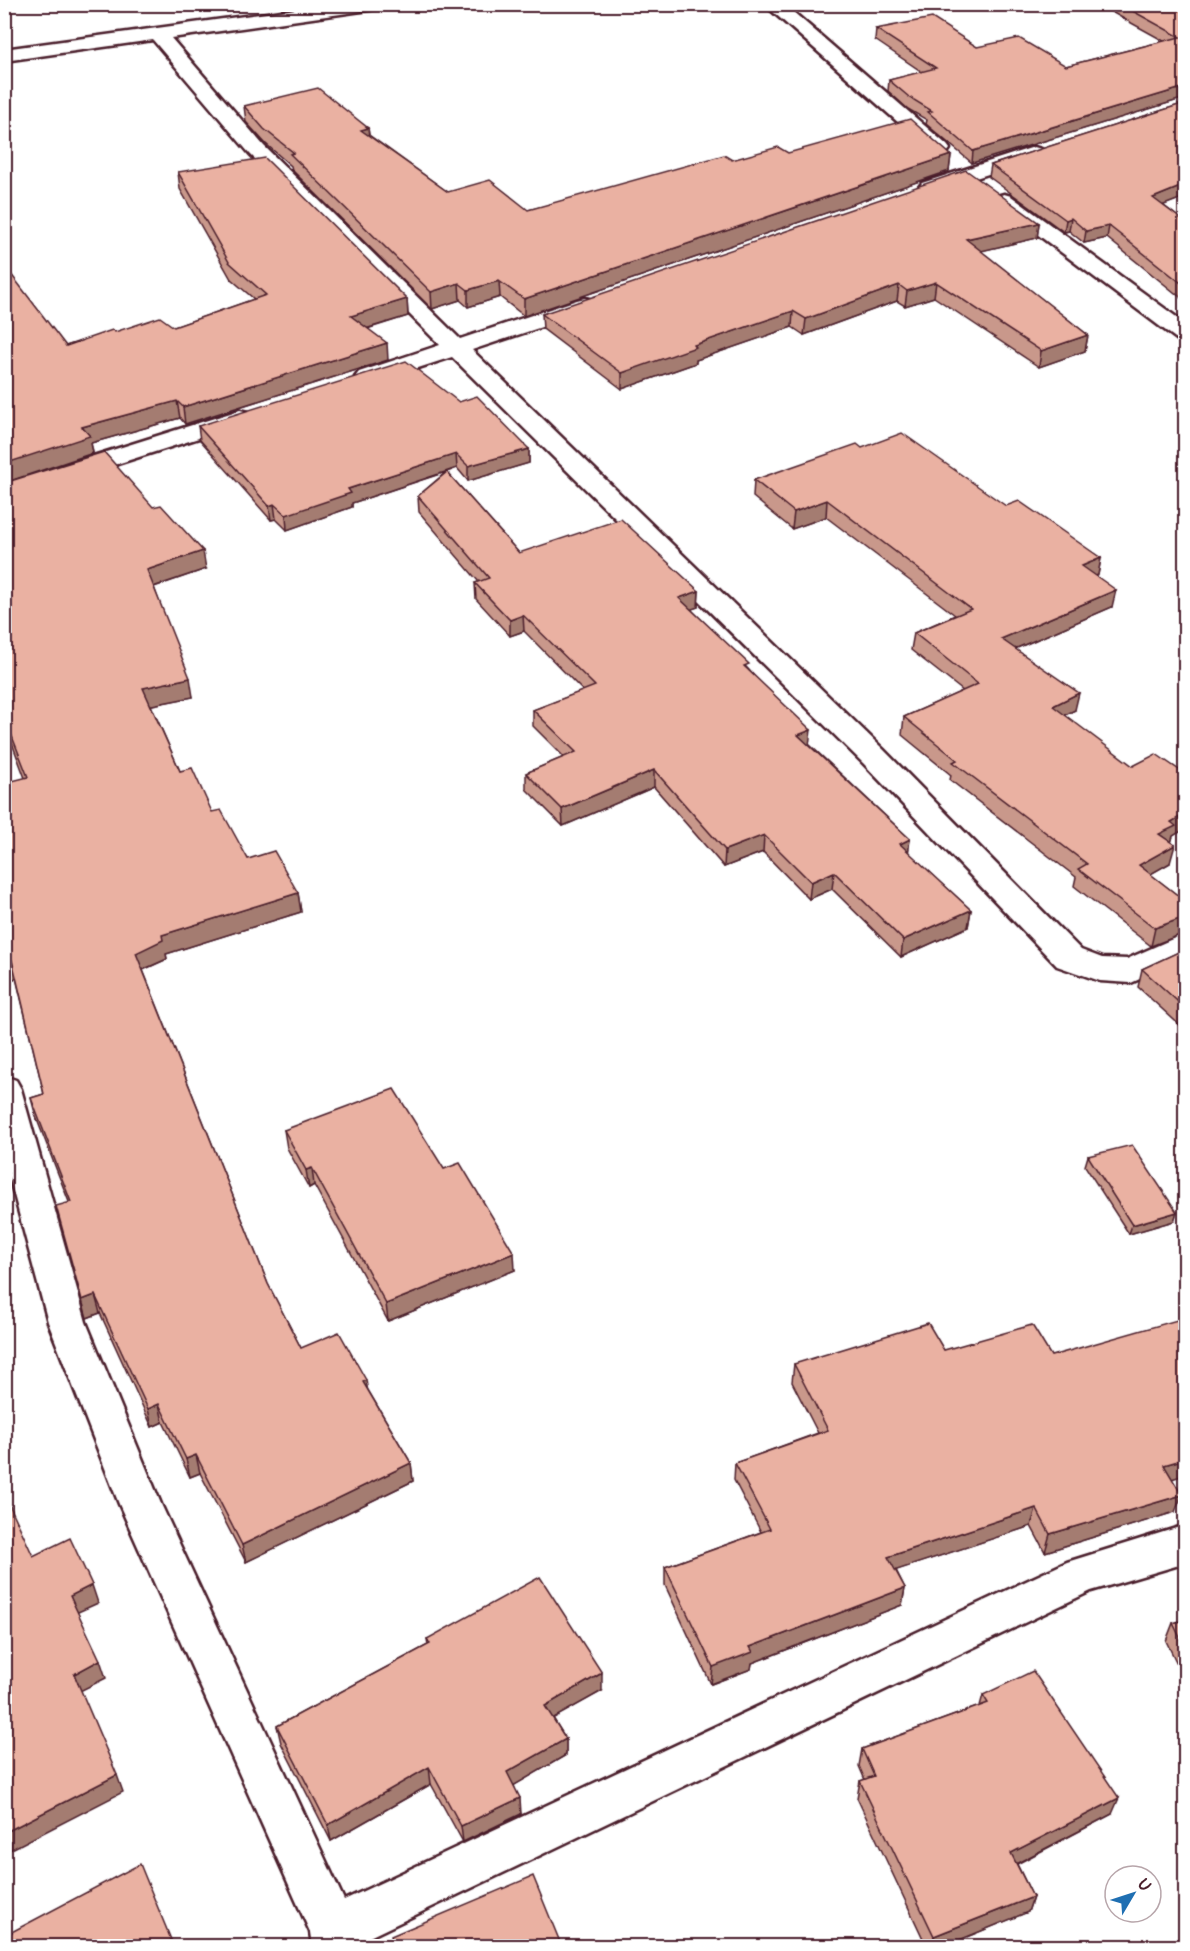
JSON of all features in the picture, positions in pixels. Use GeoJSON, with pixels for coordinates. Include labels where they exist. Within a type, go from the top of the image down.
{"type":"FeatureCollection","features":[{"type":"Feature","properties":{"kind":"street"},"geometry":{"type":"LineString","coordinates":[[4,55],[376,4]]}},
{"type":"Feature","properties":{"kind":"street"},"geometry":{"type":"LineString","coordinates":[[773,4],[968,174],[1185,335]]}},
{"type":"Feature","properties":{"kind":"street"},"geometry":{"type":"LineString","coordinates":[[158,34],[258,150],[457,349],[873,756],[1069,958],[1100,969],[1131,971],[1185,944]]}},
{"type":"Feature","properties":{"kind":"street"},"geometry":{"type":"LineString","coordinates":[[913,193],[1060,145]]}},
{"type":"Feature","properties":{"kind":"street"},"geometry":{"type":"LineString","coordinates":[[344,385],[602,299]]}},
{"type":"Feature","properties":{"kind":"street"},"geometry":{"type":"LineString","coordinates":[[4,492],[265,410]]}},
{"type":"Feature","properties":{"kind":"street"},"geometry":{"type":"LineString","coordinates":[[4,1089],[67,1322],[140,1504],[335,1938],[1082,1575],[1185,1544]]}},
{"type":"Feature","properties":{"kind":"building"},"geometry":{"type":"Polygon","coordinates":[[[1120,4],[1185,4],[1185,87],[973,151],[928,112],[932,111],[909,97],[889,80],[936,68],[876,29],[932,18],[977,47],[1019,38],[1066,66],[1180,37],[1120,4]]]}},
{"type":"Feature","properties":{"kind":"building"},"geometry":{"type":"Polygon","coordinates":[[[318,88],[368,128],[361,130],[448,192],[490,180],[528,210],[724,155],[732,160],[778,147],[788,153],[910,119],[951,155],[524,299],[499,281],[468,290],[459,283],[431,292],[290,154],[294,153],[264,129],[244,106],[318,88]]]}},
{"type":"Feature","properties":{"kind":"building"},"geometry":{"type":"Polygon","coordinates":[[[1185,103],[1185,185],[1153,198],[1185,222],[1185,286],[1109,226],[1086,231],[1071,218],[1066,220],[991,165],[1185,103]]]}},
{"type":"Feature","properties":{"kind":"building"},"geometry":{"type":"Polygon","coordinates":[[[265,158],[407,299],[351,316],[387,343],[183,407],[177,401],[82,427],[90,436],[4,464],[4,265],[66,346],[160,317],[174,327],[266,295],[229,262],[178,172],[265,158]]]}},
{"type":"Feature","properties":{"kind":"building"},"geometry":{"type":"Polygon","coordinates":[[[966,170],[1039,223],[966,239],[1088,335],[1041,351],[936,282],[907,291],[899,285],[806,319],[793,311],[622,373],[542,314],[966,170]]]}},
{"type":"Feature","properties":{"kind":"building"},"geometry":{"type":"Polygon","coordinates":[[[406,361],[459,402],[477,396],[529,449],[468,466],[456,454],[348,489],[351,493],[286,515],[274,504],[269,506],[198,426],[406,361]]]}},
{"type":"Feature","properties":{"kind":"building"},"geometry":{"type":"Polygon","coordinates":[[[902,433],[1006,506],[1019,501],[1101,558],[1082,566],[1116,590],[1001,639],[1079,693],[1053,706],[1133,766],[1156,754],[1185,774],[1185,814],[1171,822],[1176,826],[1159,834],[1175,845],[1139,865],[1185,901],[1185,917],[1155,928],[1078,869],[1087,864],[953,762],[957,760],[904,717],[978,684],[914,633],[971,609],[827,500],[794,512],[754,480],[857,444],[862,448],[902,433]]]}},
{"type":"Feature","properties":{"kind":"building"},"geometry":{"type":"Polygon","coordinates":[[[104,452],[153,507],[161,505],[203,551],[147,570],[190,678],[143,688],[180,771],[192,768],[212,812],[221,810],[248,859],[274,851],[298,893],[162,935],[163,940],[136,953],[268,1284],[301,1348],[339,1332],[366,1380],[363,1382],[411,1463],[242,1545],[196,1455],[186,1459],[159,1404],[148,1409],[95,1295],[82,1300],[56,1206],[71,1202],[31,1098],[44,1094],[12,960],[4,960],[4,783],[28,777],[4,716],[4,483],[104,452]]]}},
{"type":"Feature","properties":{"kind":"building"},"geometry":{"type":"Polygon","coordinates":[[[447,472],[519,553],[621,519],[699,591],[679,598],[749,664],[744,666],[811,730],[798,735],[910,839],[900,844],[971,910],[903,940],[834,872],[811,882],[764,835],[725,850],[654,770],[562,809],[526,773],[576,752],[533,710],[595,686],[523,615],[510,620],[475,583],[489,578],[418,496],[447,472]]]}},
{"type":"Feature","properties":{"kind":"building"},"geometry":{"type":"Polygon","coordinates":[[[1185,945],[1185,1008],[1142,969],[1183,950],[1180,948],[1185,945]]]}},
{"type":"Feature","properties":{"kind":"building"},"geometry":{"type":"Polygon","coordinates":[[[394,1089],[444,1169],[460,1163],[514,1253],[386,1304],[312,1168],[306,1170],[284,1130],[394,1089]]]}},
{"type":"Feature","properties":{"kind":"building"},"geometry":{"type":"Polygon","coordinates":[[[1132,1145],[1177,1212],[1132,1225],[1088,1156],[1132,1145]]]}},
{"type":"Feature","properties":{"kind":"building"},"geometry":{"type":"Polygon","coordinates":[[[1177,1320],[1185,1332],[1185,1459],[1164,1465],[1182,1495],[1050,1534],[1036,1508],[888,1557],[905,1588],[750,1647],[753,1652],[713,1667],[665,1567],[770,1529],[735,1463],[828,1430],[794,1364],[928,1323],[944,1350],[1032,1325],[1051,1356],[1177,1320]]]}},
{"type":"Feature","properties":{"kind":"building"},"geometry":{"type":"Polygon","coordinates":[[[4,1493],[33,1556],[70,1538],[92,1585],[70,1596],[100,1660],[74,1674],[117,1775],[4,1833],[4,1493]]]}},
{"type":"Feature","properties":{"kind":"building"},"geometry":{"type":"Polygon","coordinates":[[[540,1577],[602,1673],[545,1706],[566,1739],[507,1772],[520,1798],[461,1826],[429,1767],[328,1825],[277,1726],[430,1644],[427,1639],[540,1577]]]}},
{"type":"Feature","properties":{"kind":"building"},"geometry":{"type":"Polygon","coordinates":[[[1185,1620],[1185,1648],[1173,1623],[1185,1620]]]}},
{"type":"Feature","properties":{"kind":"building"},"geometry":{"type":"Polygon","coordinates":[[[1033,1671],[1119,1798],[1011,1853],[1033,1897],[934,1936],[860,1781],[874,1776],[862,1749],[988,1703],[983,1695],[1033,1671]]]}},
{"type":"Feature","properties":{"kind":"building"},"geometry":{"type":"Polygon","coordinates":[[[140,1864],[174,1947],[4,1947],[4,1936],[140,1864]]]}},
{"type":"Feature","properties":{"kind":"building"},"geometry":{"type":"Polygon","coordinates":[[[533,1876],[562,1947],[394,1947],[391,1936],[533,1876]]]}}]}
